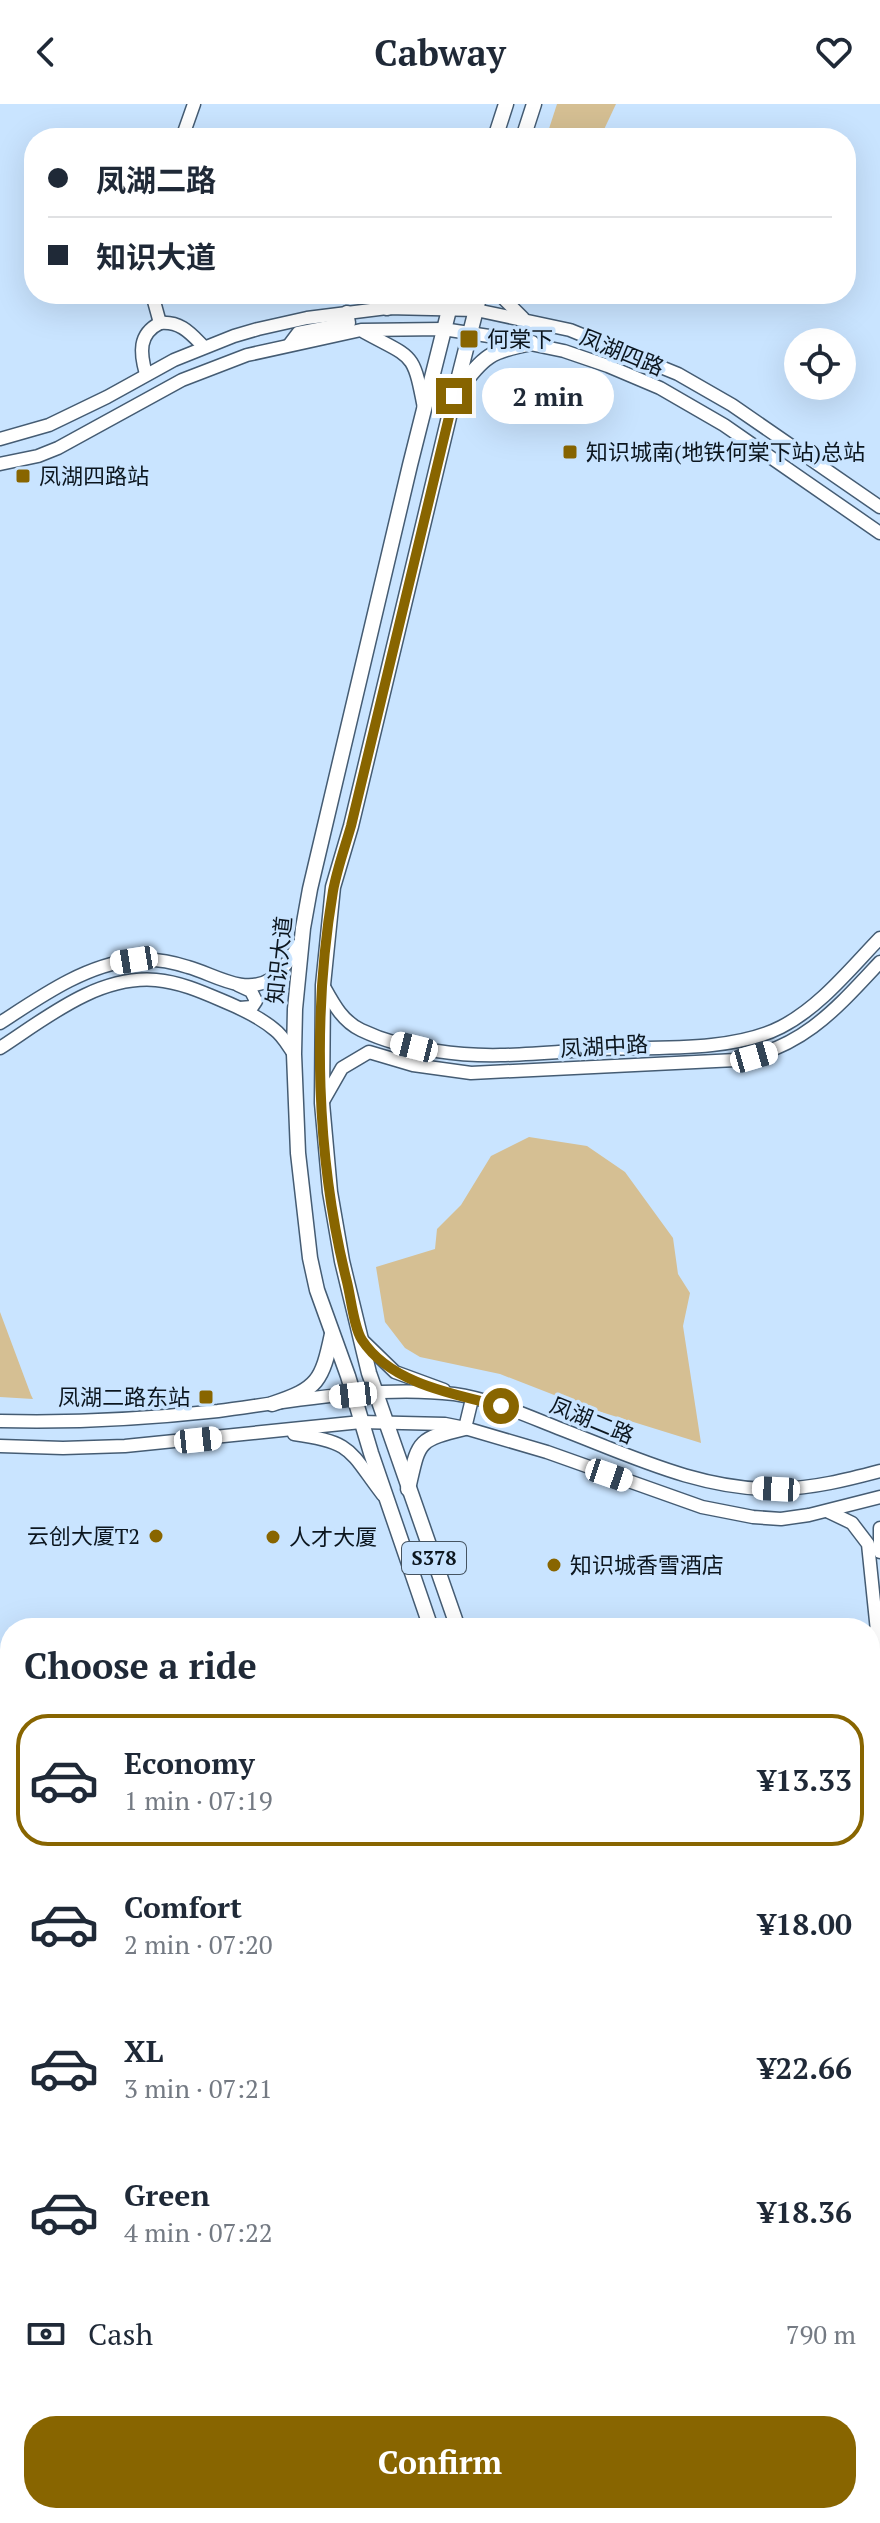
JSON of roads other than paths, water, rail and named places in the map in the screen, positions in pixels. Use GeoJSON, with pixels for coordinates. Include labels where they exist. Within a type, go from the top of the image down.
{"type":"FeatureCollection","features":[{"type":"Feature","properties":{"kind":"main road"},"geometry":{"type":"LineString","coordinates":[[498,128],[506,104]]}},
{"type":"Feature","properties":{"kind":"main road"},"geometry":{"type":"LineString","coordinates":[[526,128],[534,104]]}},
{"type":"Feature","properties":{"kind":"main road"},"geometry":{"type":"LineString","coordinates":[[387,308],[398,304]]}},
{"type":"Feature","properties":{"kind":"main road","name":"知识大道"},"geometry":{"type":"LineString","coordinates":[[428,1618],[317,1290],[298,1153],[294,1054],[302,940],[328,809],[450,304]]}},
{"type":"Feature","properties":{"kind":"main road","name":"知识大道"},"geometry":{"type":"LineString","coordinates":[[455,1618],[385,1422],[339,1247],[330,1192],[322,1103],[323,985],[333,887],[351,826],[478,304]]}},
{"type":"Feature","properties":{"kind":"main road"},"geometry":{"type":"LineString","coordinates":[[454,396],[485,358],[495,351],[532,343]]}},
{"type":"Feature","properties":{"kind":"main road"},"geometry":{"type":"LineString","coordinates":[[422,416],[446,429]]}},
{"type":"Feature","properties":{"kind":"main road"},"geometry":{"type":"LineString","coordinates":[[272,1404],[298,1395],[318,1379],[332,1334]]}},
{"type":"Feature","properties":{"kind":"main road"},"geometry":{"type":"LineString","coordinates":[[408,1489],[420,1445],[436,1435],[465,1428]]}},
{"type":"Feature","properties":{"kind":"street"},"geometry":{"type":"LineString","coordinates":[[186,128],[194,104]]}},
{"type":"Feature","properties":{"kind":"street"},"geometry":{"type":"LineString","coordinates":[[155,304],[160,323]]}},
{"type":"Feature","properties":{"kind":"street","name":"凤湖四路"},"geometry":{"type":"LineString","coordinates":[[0,439],[28,433],[58,421],[204,347],[258,329],[307,318],[424,304]]}},
{"type":"Feature","properties":{"kind":"street","name":"凤湖四路"},"geometry":{"type":"LineString","coordinates":[[459,304],[570,330],[649,361],[707,390],[880,507]]}},
{"type":"Feature","properties":{"kind":"street"},"geometry":{"type":"LineString","coordinates":[[509,304],[522,318],[542,324]]}},
{"type":"Feature","properties":{"kind":"street"},"geometry":{"type":"LineString","coordinates":[[289,345],[298,333],[349,323],[347,312]]}},
{"type":"Feature","properties":{"kind":"street"},"geometry":{"type":"LineString","coordinates":[[146,374],[141,357],[142,340],[160,323],[168,322],[184,328],[204,347]]}},
{"type":"Feature","properties":{"kind":"street","name":"凤湖四路"},"geometry":{"type":"LineString","coordinates":[[0,464],[58,448],[152,395],[208,368],[247,355],[361,330],[443,329],[532,343],[630,374],[724,425],[880,533]]}},
{"type":"Feature","properties":{"kind":"street"},"geometry":{"type":"LineString","coordinates":[[361,330],[396,347],[413,363],[418,374],[422,416]]}},
{"type":"Feature","properties":{"kind":"street"},"geometry":{"type":"LineString","coordinates":[[564,351],[570,330]]}},
{"type":"Feature","properties":{"kind":"street","name":"凤湖中路"},"geometry":{"type":"LineString","coordinates":[[323,985],[344,1018],[360,1030],[438,1051],[484,1055],[703,1045],[746,1040],[780,1028],[823,996],[880,938]]}},
{"type":"Feature","properties":{"kind":"street"},"geometry":{"type":"LineString","coordinates":[[238,985],[270,979],[284,966],[302,940]]}},
{"type":"Feature","properties":{"kind":"street"},"geometry":{"type":"LineString","coordinates":[[0,1023],[86,973],[117,962],[134,960],[171,962],[251,991],[256,1001],[252,1007],[240,1008]]}},
{"type":"Feature","properties":{"kind":"street","name":"凤湖中路"},"geometry":{"type":"LineString","coordinates":[[369,1052],[413,1065],[471,1073],[754,1057],[806,1034],[880,962]]}},
{"type":"Feature","properties":{"kind":"street"},"geometry":{"type":"LineString","coordinates":[[0,1048],[95,991],[130,981],[158,980],[179,984],[240,1008],[275,1029],[294,1054]]}},
{"type":"Feature","properties":{"kind":"street"},"geometry":{"type":"LineString","coordinates":[[369,1052],[363,1049],[361,1039],[372,1034]]}},
{"type":"Feature","properties":{"kind":"street"},"geometry":{"type":"LineString","coordinates":[[322,1103],[342,1068],[369,1052]]}},
{"type":"Feature","properties":{"kind":"street"},"geometry":{"type":"LineString","coordinates":[[361,1339],[395,1372],[455,1394]]}},
{"type":"Feature","properties":{"kind":"street","name":"凤湖二路"},"geometry":{"type":"LineString","coordinates":[[0,1421],[123,1420],[376,1393],[455,1394],[501,1406],[663,1469],[715,1483],[776,1489],[805,1487],[840,1482],[880,1471]]}},
{"type":"Feature","properties":{"kind":"street"},"geometry":{"type":"LineString","coordinates":[[465,1428],[472,1399]]}},
{"type":"Feature","properties":{"kind":"street"},"geometry":{"type":"LineString","coordinates":[[272,1404],[275,1432],[340,1444],[352,1454],[389,1503]]}},
{"type":"Feature","properties":{"kind":"street","name":"凤湖二路"},"geometry":{"type":"LineString","coordinates":[[0,1446],[125,1446],[361,1422],[445,1424],[547,1452],[702,1507],[753,1517],[781,1519],[880,1497]]}},
{"type":"Feature","properties":{"kind":"street"},"geometry":{"type":"LineString","coordinates":[[827,1511],[852,1523],[868,1544],[876,1618]]}},
{"type":"Feature","properties":{"kind":"street"},"geometry":{"type":"LineString","coordinates":[[880,1528],[880,1552]]}},
{"type":"Feature","properties":{"kind":"place","name":"何棠下"},"geometry":{"type":"Point","coordinates":[469,339]}},
{"type":"Feature","properties":{"kind":"place","name":"知识城南(地铁何棠下站)总站"},"geometry":{"type":"Point","coordinates":[570,452]}},
{"type":"Feature","properties":{"kind":"place","name":"凤湖四路站"},"geometry":{"type":"Point","coordinates":[23,476]}},
{"type":"Feature","properties":{"kind":"place","name":"凤湖二路东站"},"geometry":{"type":"Point","coordinates":[206,1397]}},
{"type":"Feature","properties":{"kind":"place","name":"云创大厦T2"},"geometry":{"type":"Point","coordinates":[156,1536]}},
{"type":"Feature","properties":{"kind":"place","name":"人才大厦"},"geometry":{"type":"Point","coordinates":[273,1537]}},
{"type":"Feature","properties":{"kind":"place","name":"知识城香雪酒店"},"geometry":{"type":"Point","coordinates":[554,1565]}}]}
